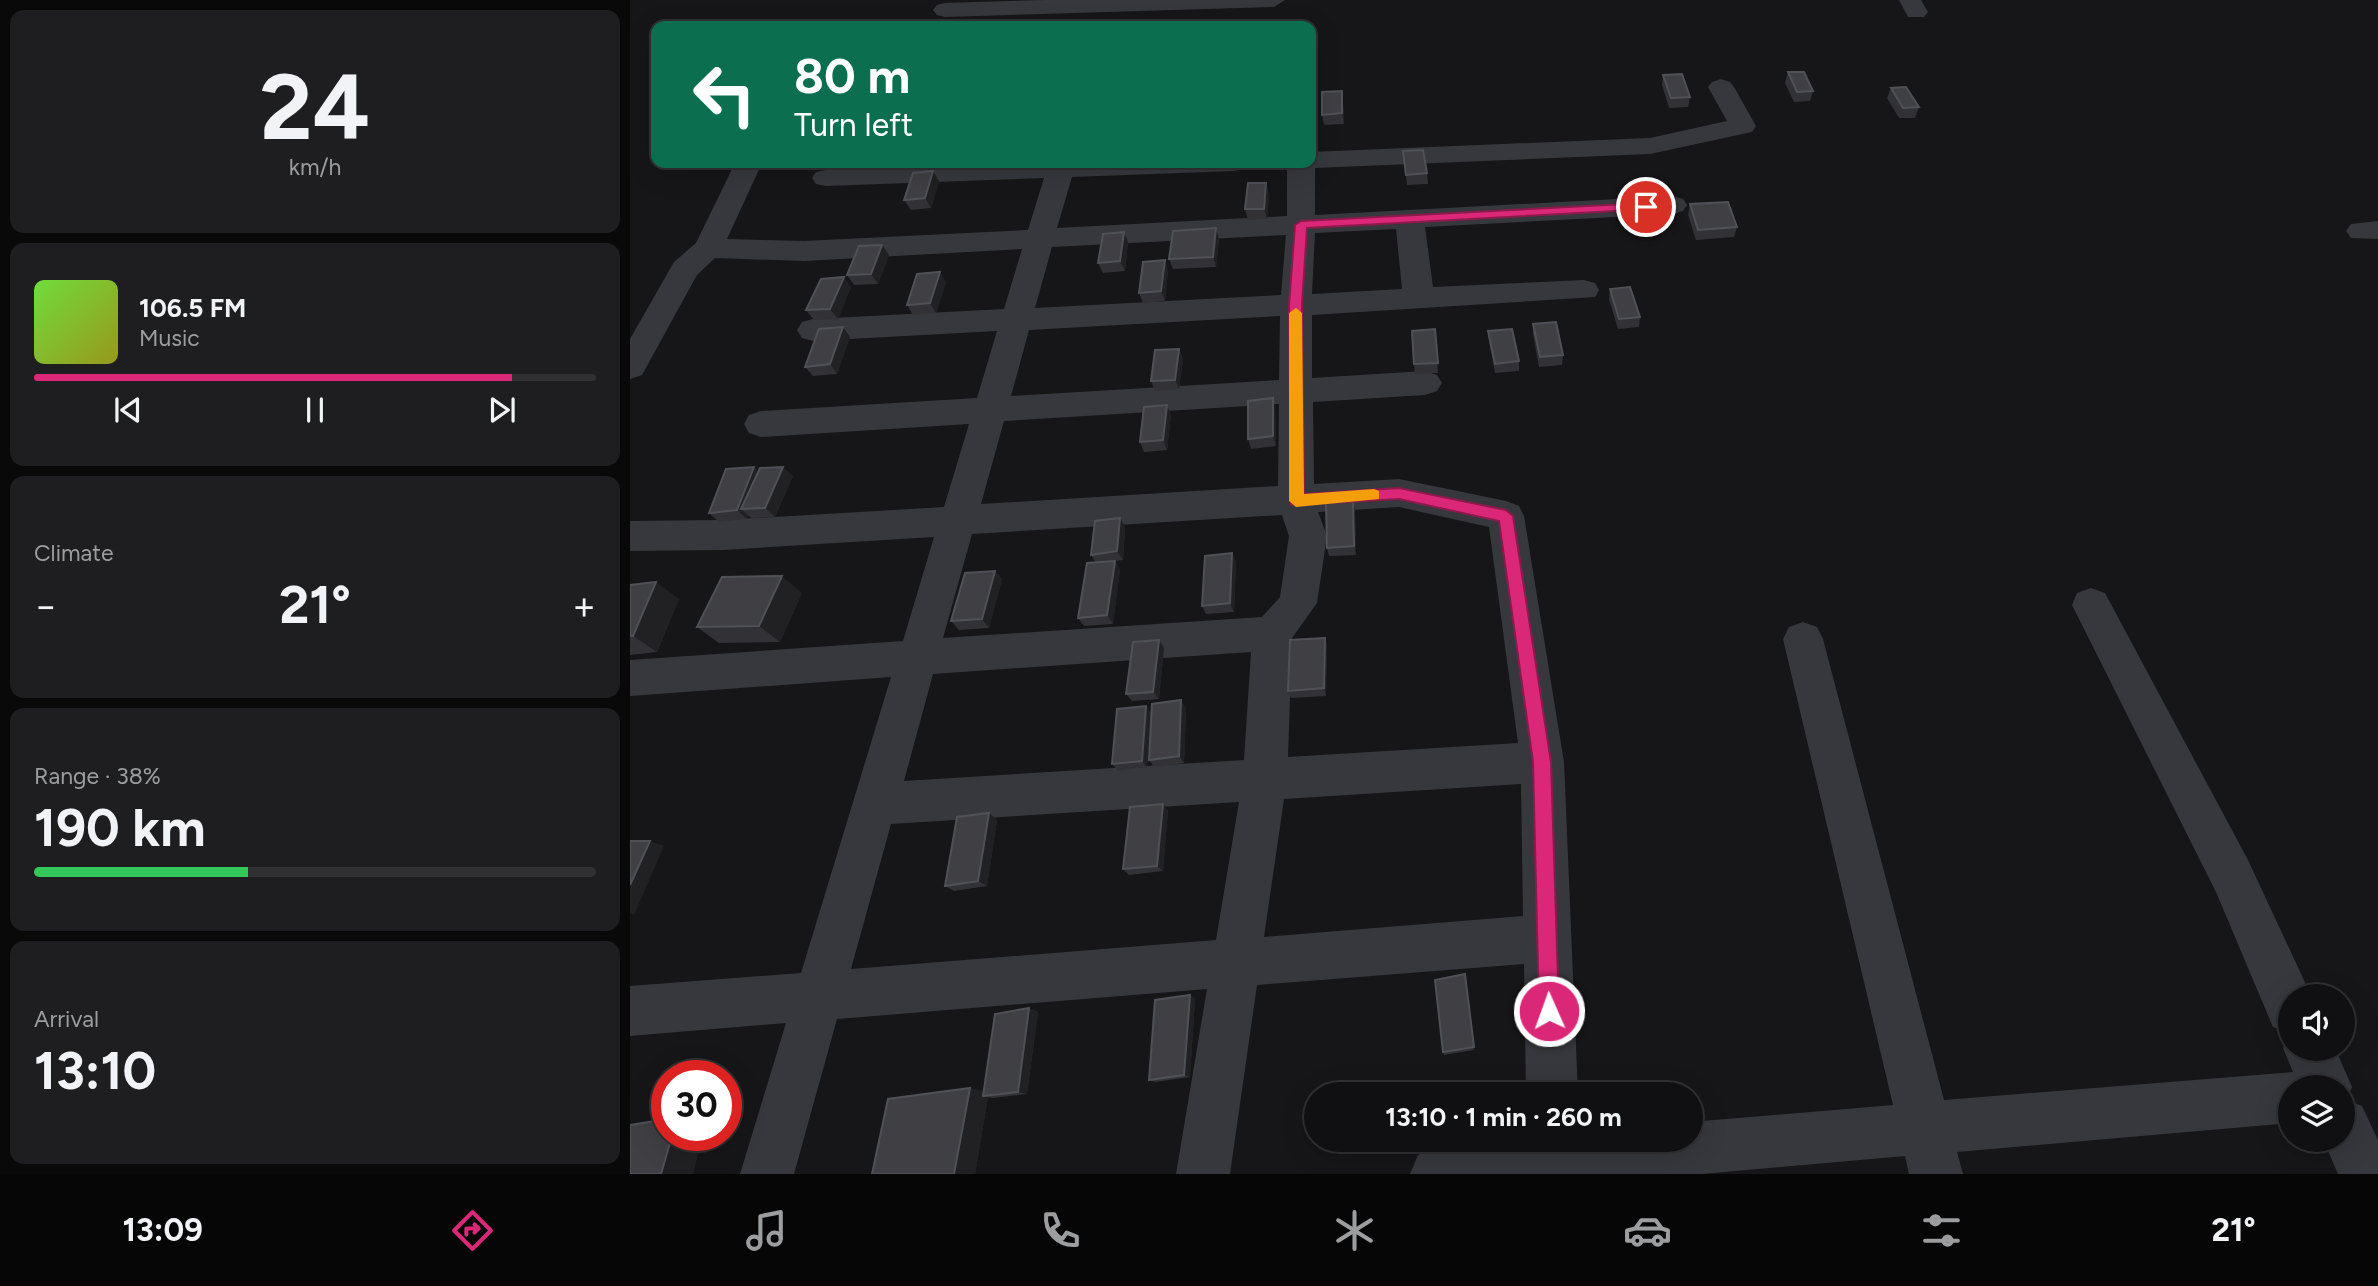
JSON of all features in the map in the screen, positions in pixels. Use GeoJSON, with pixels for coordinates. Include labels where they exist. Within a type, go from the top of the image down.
{"type":"FeatureCollection","features":[{"type":"Feature","properties":{"kind":"street"},"geometry":{"type":"LineString","coordinates":[[946,10],[1107,10],[1274,0],[1272,21]]}},
{"type":"Feature","properties":{"kind":"street"},"geometry":{"type":"LineString","coordinates":[[1316,160],[1650,146],[1743,126],[1721,87]]}},
{"type":"Feature","properties":{"kind":"street"},"geometry":{"type":"LineString","coordinates":[[630,367],[685,269],[708,248],[746,168]]}},
{"type":"Feature","properties":{"kind":"street"},"geometry":{"type":"LineString","coordinates":[[826,178],[1022,168]]}},
{"type":"Feature","properties":{"kind":"street"},"geometry":{"type":"LineString","coordinates":[[767,1174],[1060,168]]}},
{"type":"Feature","properties":{"kind":"street"},"geometry":{"type":"LineString","coordinates":[[1203,1174],[1265,779],[1272,633],[1298,603],[1308,536],[1296,501],[1296,305],[1301,168]]}},
{"type":"Feature","properties":{"kind":"street"},"geometry":{"type":"LineString","coordinates":[[708,248],[804,251],[1673,205]]}},
{"type":"Feature","properties":{"kind":"street"},"geometry":{"type":"LineString","coordinates":[[1409,219],[1419,299]]}},
{"type":"Feature","properties":{"kind":"street"},"geometry":{"type":"LineString","coordinates":[[813,330],[1584,290]]}},
{"type":"Feature","properties":{"kind":"street"},"geometry":{"type":"LineString","coordinates":[[761,424],[1425,383]]}},
{"type":"Feature","properties":{"kind":"street"},"geometry":{"type":"LineString","coordinates":[[630,536],[723,535],[1399,494],[1506,516],[1542,762],[1552,1082]]}},
{"type":"Feature","properties":{"kind":"street"},"geometry":{"type":"LineString","coordinates":[[2091,605],[2232,876],[2280,984]]}},
{"type":"Feature","properties":{"kind":"street"},"geometry":{"type":"LineString","coordinates":[[630,678],[1272,633]]}},
{"type":"Feature","properties":{"kind":"street"},"geometry":{"type":"LineString","coordinates":[[1803,639],[1929,1151]]}},
{"type":"Feature","properties":{"kind":"street"},"geometry":{"type":"LineString","coordinates":[[874,804],[1542,762]]}},
{"type":"Feature","properties":{"kind":"street"},"geometry":{"type":"LineString","coordinates":[[630,1012],[1525,940]]}},
{"type":"Feature","properties":{"kind":"street"},"geometry":{"type":"LineString","coordinates":[[1703,1150],[1929,1151],[2278,1099]]}},
{"type":"Feature","properties":{"kind":"street"},"geometry":{"type":"LineString","coordinates":[[2355,1151],[2366,1174]]}},
{"type":"Feature","properties":{"kind":"street"},"geometry":{"type":"LineString","coordinates":[[1437,1174],[1543,1152]]}},
{"type":"Feature","properties":{"kind":"building"},"geometry":{"type":"Polygon","coordinates":[[[1788,72],[1804,72],[1813,91],[1797,92],[1788,72]]]}},
{"type":"Feature","properties":{"kind":"building"},"geometry":{"type":"Polygon","coordinates":[[[1682,74],[1690,97],[1671,98],[1663,75],[1682,74]]]}},
{"type":"Feature","properties":{"kind":"building"},"geometry":{"type":"Polygon","coordinates":[[[1906,87],[1919,107],[1903,108],[1891,88],[1906,87]]]}},
{"type":"Feature","properties":{"kind":"building"},"geometry":{"type":"Polygon","coordinates":[[[1342,91],[1342,113],[1322,115],[1322,92],[1342,91]]]}},
{"type":"Feature","properties":{"kind":"building"},"geometry":{"type":"Polygon","coordinates":[[[1423,150],[1427,173],[1406,175],[1403,151],[1423,150]]]}},
{"type":"Feature","properties":{"kind":"building"},"geometry":{"type":"Polygon","coordinates":[[[933,171],[925,198],[904,200],[913,173],[933,171]]]}},
{"type":"Feature","properties":{"kind":"building"},"geometry":{"type":"Polygon","coordinates":[[[1248,183],[1266,183],[1264,209],[1245,209],[1248,183]]]}},
{"type":"Feature","properties":{"kind":"building"},"geometry":{"type":"Polygon","coordinates":[[[1728,202],[1737,227],[1698,230],[1690,204],[1728,202]]]}},
{"type":"Feature","properties":{"kind":"building"},"geometry":{"type":"Polygon","coordinates":[[[1216,228],[1213,257],[1169,259],[1173,231],[1216,228]]]}},
{"type":"Feature","properties":{"kind":"building"},"geometry":{"type":"Polygon","coordinates":[[[1124,232],[1120,261],[1098,263],[1103,234],[1124,232]]]}},
{"type":"Feature","properties":{"kind":"building"},"geometry":{"type":"Polygon","coordinates":[[[882,245],[871,274],[847,275],[859,246],[882,245]]]}},
{"type":"Feature","properties":{"kind":"building"},"geometry":{"type":"Polygon","coordinates":[[[1165,260],[1161,291],[1139,293],[1143,262],[1165,260]]]}},
{"type":"Feature","properties":{"kind":"building"},"geometry":{"type":"Polygon","coordinates":[[[940,272],[930,303],[907,305],[917,274],[940,272]]]}},
{"type":"Feature","properties":{"kind":"building"},"geometry":{"type":"Polygon","coordinates":[[[844,277],[830,309],[806,310],[821,279],[844,277]]]}},
{"type":"Feature","properties":{"kind":"building"},"geometry":{"type":"Polygon","coordinates":[[[1630,287],[1640,317],[1619,319],[1610,289],[1630,287]]]}},
{"type":"Feature","properties":{"kind":"building"},"geometry":{"type":"Polygon","coordinates":[[[1556,322],[1563,355],[1540,357],[1533,324],[1556,322]]]}},
{"type":"Feature","properties":{"kind":"building"},"geometry":{"type":"Polygon","coordinates":[[[843,327],[830,364],[805,367],[819,329],[843,327]]]}},
{"type":"Feature","properties":{"kind":"building"},"geometry":{"type":"Polygon","coordinates":[[[1435,329],[1438,363],[1414,364],[1412,331],[1435,329]]]}},
{"type":"Feature","properties":{"kind":"building"},"geometry":{"type":"Polygon","coordinates":[[[1512,329],[1519,361],[1495,364],[1488,331],[1512,329]]]}},
{"type":"Feature","properties":{"kind":"building"},"geometry":{"type":"Polygon","coordinates":[[[1179,349],[1175,380],[1151,381],[1155,350],[1179,349]]]}},
{"type":"Feature","properties":{"kind":"building"},"geometry":{"type":"Polygon","coordinates":[[[1273,398],[1273,436],[1248,439],[1248,401],[1273,398]]]}},
{"type":"Feature","properties":{"kind":"building"},"geometry":{"type":"Polygon","coordinates":[[[1167,405],[1163,440],[1140,442],[1144,407],[1167,405]]]}},
{"type":"Feature","properties":{"kind":"building"},"geometry":{"type":"Polygon","coordinates":[[[754,467],[737,510],[709,513],[726,469],[754,467]]]}},
{"type":"Feature","properties":{"kind":"building"},"geometry":{"type":"Polygon","coordinates":[[[783,467],[765,508],[741,509],[760,468],[783,467]]]}},
{"type":"Feature","properties":{"kind":"building"},"geometry":{"type":"Polygon","coordinates":[[[1353,501],[1354,546],[1327,548],[1326,503],[1353,501]]]}},
{"type":"Feature","properties":{"kind":"building"},"geometry":{"type":"Polygon","coordinates":[[[1120,518],[1117,551],[1091,555],[1095,521],[1120,518]]]}},
{"type":"Feature","properties":{"kind":"building"},"geometry":{"type":"Polygon","coordinates":[[[1232,553],[1230,603],[1202,606],[1205,556],[1232,553]]]}},
{"type":"Feature","properties":{"kind":"building"},"geometry":{"type":"Polygon","coordinates":[[[1115,561],[1107,615],[1078,618],[1087,563],[1115,561]]]}},
{"type":"Feature","properties":{"kind":"building"},"geometry":{"type":"Polygon","coordinates":[[[995,571],[982,619],[951,621],[965,573],[995,571]]]}},
{"type":"Feature","properties":{"kind":"building"},"geometry":{"type":"Polygon","coordinates":[[[782,576],[759,626],[697,627],[722,577],[782,576]]]}},
{"type":"Feature","properties":{"kind":"building"},"geometry":{"type":"Polygon","coordinates":[[[656,582],[633,636],[630,636],[630,585],[656,582]]]}},
{"type":"Feature","properties":{"kind":"building"},"geometry":{"type":"Polygon","coordinates":[[[1325,638],[1324,688],[1288,691],[1290,640],[1325,638]]]}},
{"type":"Feature","properties":{"kind":"building"},"geometry":{"type":"Polygon","coordinates":[[[1159,640],[1153,692],[1126,694],[1133,642],[1159,640]]]}},
{"type":"Feature","properties":{"kind":"building"},"geometry":{"type":"Polygon","coordinates":[[[1181,700],[1179,756],[1149,760],[1152,704],[1181,700]]]}},
{"type":"Feature","properties":{"kind":"building"},"geometry":{"type":"Polygon","coordinates":[[[1146,706],[1142,761],[1112,764],[1117,709],[1146,706]]]}},
{"type":"Feature","properties":{"kind":"building"},"geometry":{"type":"Polygon","coordinates":[[[1163,804],[1157,866],[1123,869],[1130,807],[1163,804]]]}},
{"type":"Feature","properties":{"kind":"building"},"geometry":{"type":"Polygon","coordinates":[[[989,813],[978,881],[945,886],[957,817],[989,813]]]}},
{"type":"Feature","properties":{"kind":"building"},"geometry":{"type":"Polygon","coordinates":[[[630,841],[650,841],[630,885],[630,841]]]}},
{"type":"Feature","properties":{"kind":"building"},"geometry":{"type":"Polygon","coordinates":[[[1465,974],[1474,1047],[1443,1052],[1435,980],[1465,974]]]}},
{"type":"Feature","properties":{"kind":"building"},"geometry":{"type":"Polygon","coordinates":[[[1190,995],[1184,1075],[1149,1080],[1155,1000],[1190,995]]]}},
{"type":"Feature","properties":{"kind":"building"},"geometry":{"type":"Polygon","coordinates":[[[1029,1008],[1018,1092],[983,1096],[995,1014],[1029,1008]]]}},
{"type":"Feature","properties":{"kind":"building"},"geometry":{"type":"Polygon","coordinates":[[[970,1088],[954,1174],[872,1174],[888,1099],[970,1088]]]}},
{"type":"Feature","properties":{"kind":"building"},"geometry":{"type":"Polygon","coordinates":[[[651,1122],[651,1151],[668,1151],[661,1174],[630,1174],[630,1125],[651,1122]]]}},
{"type":"Feature","properties":{"kind":"slow traffic"},"geometry":{"type":"LineString","coordinates":[[1296,313],[1296,501],[1374,495]]}},
{"type":"Feature","properties":{"kind":"route"},"geometry":{"type":"LineString","coordinates":[[1549,1011],[1542,762],[1506,516],[1399,494],[1296,501],[1296,305],[1301,225],[1646,207]]}}]}
